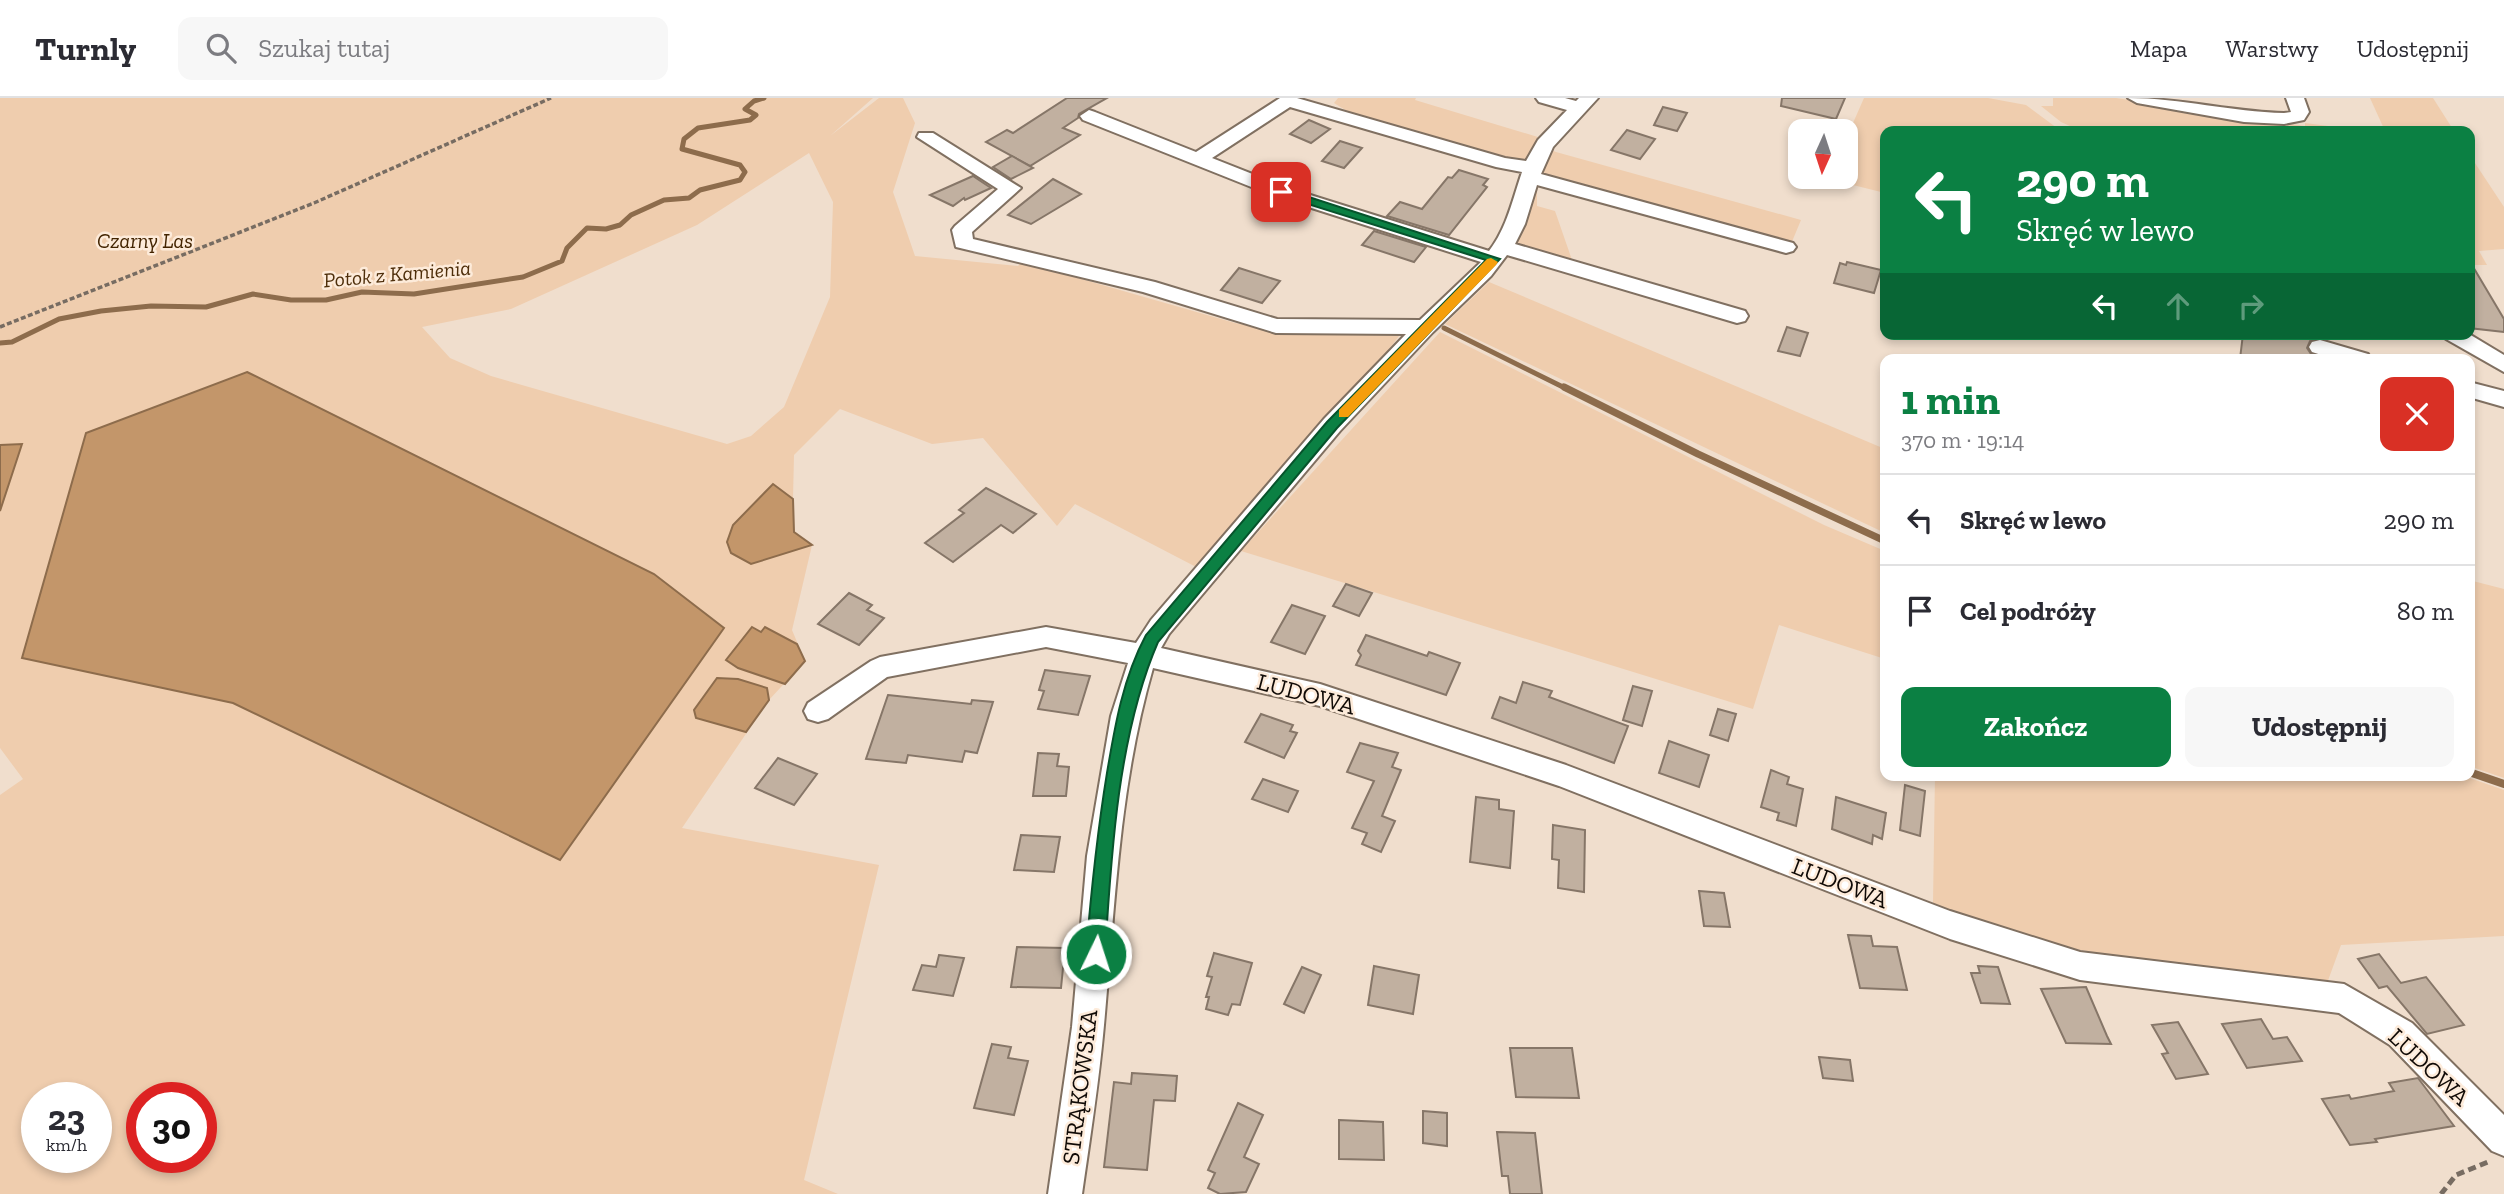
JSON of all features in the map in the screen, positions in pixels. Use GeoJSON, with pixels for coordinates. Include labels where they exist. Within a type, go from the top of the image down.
{"type":"FeatureCollection","features":[{"type":"Feature","properties":{"kind":"street"},"geometry":{"type":"LineString","coordinates":[[1545,98],[1584,103]]}},
{"type":"Feature","properties":{"kind":"street"},"geometry":{"type":"LineString","coordinates":[[2137,98],[2244,115],[2289,119],[2301,112],[2295,98]]}},
{"type":"Feature","properties":{"kind":"street"},"geometry":{"type":"LineString","coordinates":[[1198,159],[1288,101],[1786,247]]}},
{"type":"Feature","properties":{"kind":"street","name":"STRĄKOWSKA"},"geometry":{"type":"LineString","coordinates":[[1065,1194],[1088,1027],[1102,856],[1125,716],[1143,655],[1160,627],[1332,425],[1498,253],[1515,224],[1531,172],[1545,144],[1584,103]]}},
{"type":"Feature","properties":{"kind":"street"},"geometry":{"type":"LineString","coordinates":[[1089,116],[1281,192],[1737,316]]}},
{"type":"Feature","properties":{"kind":"street"},"geometry":{"type":"LineString","coordinates":[[926,136],[1011,188],[962,230],[963,243],[1148,287],[1276,326],[1425,327]]}},
{"type":"Feature","properties":{"kind":"street"},"geometry":{"type":"LineString","coordinates":[[2464,340],[2504,365]]}},
{"type":"Feature","properties":{"kind":"street"},"geometry":{"type":"LineString","coordinates":[[2319,347],[2343,354]]}},
{"type":"Feature","properties":{"kind":"street"},"geometry":{"type":"LineString","coordinates":[[2475,391],[2504,399]]}},
{"type":"Feature","properties":{"kind":"street","name":"LUDOWA"},"geometry":{"type":"LineString","coordinates":[[818,710],[880,668],[1046,637],[1143,655],[1320,695],[1566,777],[1950,925],[2080,966],[2344,999],[2401,1034],[2498,1150]]}},
{"type":"Feature","properties":{"kind":"path"},"geometry":{"type":"LineString","coordinates":[[0,327],[314,204],[551,98]]}},
{"type":"Feature","properties":{"kind":"path"},"geometry":{"type":"LineString","coordinates":[[2441,1194],[2456,1175],[2498,1150]]}},
{"type":"Feature","properties":{"kind":"green space","name":"Czarny Las"},"geometry":{"type":"Polygon","coordinates":[[[0,98],[873,98],[830,136],[879,98],[903,98],[915,123],[893,192],[915,256],[1018,266],[1022,262],[1235,323],[1286,332],[1390,331],[1399,336],[1376,367],[1200,569],[1075,504],[1057,526],[983,438],[932,444],[840,409],[794,455],[793,499],[773,484],[794,517],[794,532],[812,545],[792,630],[805,661],[769,700],[682,828],[879,865],[804,1180],[838,1194],[0,1194],[0,795],[23,779],[0,748],[0,511],[22,444],[0,445],[0,98]],[[809,153],[697,225],[511,309],[422,327],[450,358],[491,376],[727,444],[751,436],[784,407],[830,297],[833,202],[809,153]],[[247,372],[22,658],[233,703],[560,860],[724,627],[654,574],[247,372]]]}},
{"type":"Feature","properties":{"kind":"green space"},"geometry":{"type":"Polygon","coordinates":[[[1338,98],[1416,98],[1415,100],[1541,138],[1528,158],[1518,161],[1504,160],[1355,116],[1334,103],[1338,98]]]}},
{"type":"Feature","properties":{"kind":"green space"},"geometry":{"type":"Polygon","coordinates":[[[1864,98],[1988,98],[2026,105],[2054,126],[1880,126],[1880,192],[1858,186],[1858,119],[1855,119],[1864,98]]]}},
{"type":"Feature","properties":{"kind":"green space"},"geometry":{"type":"Polygon","coordinates":[[[2053,98],[2116,98],[2305,126],[2070,126],[2041,106],[2053,106],[2053,98]]]}},
{"type":"Feature","properties":{"kind":"green space"},"geometry":{"type":"Polygon","coordinates":[[[2370,98],[2433,98],[2451,126],[2383,126],[2370,98]]]}},
{"type":"Feature","properties":{"kind":"green space"},"geometry":{"type":"Polygon","coordinates":[[[2305,123],[2328,126],[2305,126],[2305,123]]]}},
{"type":"Feature","properties":{"kind":"green space"},"geometry":{"type":"Polygon","coordinates":[[[1549,149],[1801,220],[1791,244],[1541,175],[1540,169],[1549,149]]]}},
{"type":"Feature","properties":{"kind":"green space"},"geometry":{"type":"Polygon","coordinates":[[[2475,163],[2504,207],[2504,249],[2479,251],[2487,265],[2475,265],[2475,163]]]}},
{"type":"Feature","properties":{"kind":"green space"},"geometry":{"type":"Polygon","coordinates":[[[1537,183],[1537,206],[1555,211],[1572,260],[1748,313],[1746,316],[1511,243],[1537,183]]]}},
{"type":"Feature","properties":{"kind":"green space"},"geometry":{"type":"Polygon","coordinates":[[[1489,282],[1880,447],[1880,531],[1445,324],[1489,282]]]}},
{"type":"Feature","properties":{"kind":"green space"},"geometry":{"type":"Polygon","coordinates":[[[1440,332],[1824,525],[1880,549],[1880,657],[1779,625],[1753,709],[1241,551],[1440,332]]]}},
{"type":"Feature","properties":{"kind":"green space"},"geometry":{"type":"Polygon","coordinates":[[[2475,582],[2504,589],[2504,778],[2475,768],[2475,582]]]}},
{"type":"Feature","properties":{"kind":"green space"},"geometry":{"type":"Polygon","coordinates":[[[2475,780],[2504,790],[2504,936],[2341,945],[2326,986],[2187,969],[2031,941],[1933,903],[1935,781],[2475,780]]]}},
{"type":"Feature","properties":{"kind":"shaded area"},"geometry":{"type":"Polygon","coordinates":[[[247,372],[654,574],[724,628],[560,860],[233,703],[22,658],[86,433],[247,372]]]}},
{"type":"Feature","properties":{"kind":"shaded area"},"geometry":{"type":"Polygon","coordinates":[[[22,444],[0,511],[0,445],[22,444]]]}},
{"type":"Feature","properties":{"kind":"shaded area"},"geometry":{"type":"Polygon","coordinates":[[[773,484],[793,499],[794,532],[812,545],[751,564],[731,553],[727,542],[733,525],[773,484]]]}},
{"type":"Feature","properties":{"kind":"shaded area"},"geometry":{"type":"Polygon","coordinates":[[[752,627],[761,632],[765,627],[797,644],[805,661],[785,684],[738,668],[726,660],[752,627]]]}},
{"type":"Feature","properties":{"kind":"shaded area"},"geometry":{"type":"Polygon","coordinates":[[[717,678],[738,679],[767,688],[769,700],[746,732],[696,718],[694,710],[717,678]]]}},
{"type":"Feature","properties":{"kind":"building"},"geometry":{"type":"Polygon","coordinates":[[[1067,98],[1107,98],[1079,114],[1078,118],[1063,128],[1080,135],[1030,166],[986,142],[1007,130],[1013,133],[1067,98]]]}},
{"type":"Feature","properties":{"kind":"building"},"geometry":{"type":"Polygon","coordinates":[[[1782,98],[1845,98],[1836,119],[1781,106],[1782,98]]]}},
{"type":"Feature","properties":{"kind":"building"},"geometry":{"type":"Polygon","coordinates":[[[1663,107],[1687,113],[1677,131],[1654,125],[1663,107]]]}},
{"type":"Feature","properties":{"kind":"building"},"geometry":{"type":"Polygon","coordinates":[[[1309,120],[1330,129],[1311,143],[1290,134],[1309,120]]]}},
{"type":"Feature","properties":{"kind":"building"},"geometry":{"type":"Polygon","coordinates":[[[1627,130],[1655,139],[1640,159],[1611,150],[1627,130]]]}},
{"type":"Feature","properties":{"kind":"building"},"geometry":{"type":"Polygon","coordinates":[[[1340,141],[1362,148],[1344,168],[1322,161],[1340,141]]]}},
{"type":"Feature","properties":{"kind":"building"},"geometry":{"type":"Polygon","coordinates":[[[1012,156],[1033,168],[1011,179],[993,167],[1012,156]]]}},
{"type":"Feature","properties":{"kind":"building"},"geometry":{"type":"Polygon","coordinates":[[[1459,170],[1488,179],[1483,185],[1487,187],[1449,235],[1387,216],[1400,202],[1422,209],[1448,177],[1452,178],[1459,170]]]}},
{"type":"Feature","properties":{"kind":"building"},"geometry":{"type":"Polygon","coordinates":[[[973,176],[991,188],[965,200],[964,198],[953,206],[930,195],[973,176]]]}},
{"type":"Feature","properties":{"kind":"building"},"geometry":{"type":"Polygon","coordinates":[[[1053,179],[1081,194],[1031,224],[1008,215],[1053,179]]]}},
{"type":"Feature","properties":{"kind":"building"},"geometry":{"type":"Polygon","coordinates":[[[1374,231],[1426,247],[1414,262],[1362,245],[1374,231]]]}},
{"type":"Feature","properties":{"kind":"building"},"geometry":{"type":"Polygon","coordinates":[[[1847,262],[1880,270],[1874,293],[1834,283],[1840,263],[1846,265],[1847,262]]]}},
{"type":"Feature","properties":{"kind":"building"},"geometry":{"type":"Polygon","coordinates":[[[1239,268],[1280,281],[1262,303],[1221,290],[1239,268]]]}},
{"type":"Feature","properties":{"kind":"building"},"geometry":{"type":"Polygon","coordinates":[[[2475,270],[2504,319],[2504,332],[2475,329],[2475,270]]]}},
{"type":"Feature","properties":{"kind":"building"},"geometry":{"type":"Polygon","coordinates":[[[1787,327],[1808,333],[1800,356],[1778,351],[1787,327]]]}},
{"type":"Feature","properties":{"kind":"building"},"geometry":{"type":"Polygon","coordinates":[[[2242,340],[2314,340],[2310,341],[2307,348],[2311,354],[2241,354],[2242,340]]]}},
{"type":"Feature","properties":{"kind":"building"},"geometry":{"type":"Polygon","coordinates":[[[986,488],[1036,514],[1013,533],[1001,525],[953,562],[925,543],[964,513],[959,510],[986,488]]]}},
{"type":"Feature","properties":{"kind":"building"},"geometry":{"type":"Polygon","coordinates":[[[1346,584],[1372,593],[1359,616],[1333,606],[1346,584]]]}},
{"type":"Feature","properties":{"kind":"building"},"geometry":{"type":"Polygon","coordinates":[[[849,593],[872,605],[867,610],[884,618],[859,645],[818,624],[849,593]]]}},
{"type":"Feature","properties":{"kind":"building"},"geometry":{"type":"Polygon","coordinates":[[[1292,605],[1325,616],[1305,654],[1271,642],[1292,605]]]}},
{"type":"Feature","properties":{"kind":"building"},"geometry":{"type":"Polygon","coordinates":[[[1366,635],[1427,656],[1429,652],[1460,663],[1446,695],[1356,665],[1361,655],[1358,651],[1366,635]]]}},
{"type":"Feature","properties":{"kind":"building"},"geometry":{"type":"Polygon","coordinates":[[[1045,670],[1090,676],[1078,715],[1038,709],[1044,691],[1039,690],[1045,670]]]}},
{"type":"Feature","properties":{"kind":"building"},"geometry":{"type":"Polygon","coordinates":[[[1523,682],[1552,691],[1549,697],[1628,726],[1614,763],[1492,718],[1500,697],[1516,703],[1523,682]]]}},
{"type":"Feature","properties":{"kind":"building"},"geometry":{"type":"Polygon","coordinates":[[[1633,686],[1652,691],[1642,726],[1623,720],[1633,686]]]}},
{"type":"Feature","properties":{"kind":"building"},"geometry":{"type":"Polygon","coordinates":[[[888,695],[971,704],[972,700],[993,702],[977,753],[965,751],[962,762],[908,755],[906,763],[866,759],[888,695]]]}},
{"type":"Feature","properties":{"kind":"building"},"geometry":{"type":"Polygon","coordinates":[[[1718,709],[1736,714],[1728,741],[1710,735],[1718,709]]]}},
{"type":"Feature","properties":{"kind":"building"},"geometry":{"type":"Polygon","coordinates":[[[1261,714],[1293,725],[1290,731],[1297,733],[1284,758],[1245,742],[1261,714]]]}},
{"type":"Feature","properties":{"kind":"building"},"geometry":{"type":"Polygon","coordinates":[[[1669,741],[1709,755],[1699,787],[1659,773],[1669,741]]]}},
{"type":"Feature","properties":{"kind":"building"},"geometry":{"type":"Polygon","coordinates":[[[1360,743],[1398,753],[1392,767],[1401,770],[1382,816],[1395,821],[1381,852],[1362,844],[1367,833],[1352,828],[1374,781],[1347,772],[1360,743]]]}},
{"type":"Feature","properties":{"kind":"building"},"geometry":{"type":"Polygon","coordinates":[[[1038,753],[1059,754],[1057,766],[1069,767],[1066,796],[1033,796],[1038,753]]]}},
{"type":"Feature","properties":{"kind":"building"},"geometry":{"type":"Polygon","coordinates":[[[778,758],[817,774],[794,805],[755,788],[778,758]]]}},
{"type":"Feature","properties":{"kind":"building"},"geometry":{"type":"Polygon","coordinates":[[[1771,770],[1789,777],[1787,784],[1803,789],[1796,826],[1777,820],[1779,813],[1761,807],[1771,770]]]}},
{"type":"Feature","properties":{"kind":"building"},"geometry":{"type":"Polygon","coordinates":[[[1263,779],[1298,791],[1288,812],[1252,799],[1263,779]]]}},
{"type":"Feature","properties":{"kind":"building"},"geometry":{"type":"Polygon","coordinates":[[[1905,785],[1925,791],[1920,836],[1900,830],[1905,785]]]}},
{"type":"Feature","properties":{"kind":"building"},"geometry":{"type":"Polygon","coordinates":[[[1476,797],[1499,800],[1499,809],[1514,811],[1510,868],[1470,862],[1476,797]]]}},
{"type":"Feature","properties":{"kind":"building"},"geometry":{"type":"Polygon","coordinates":[[[1836,797],[1886,813],[1882,839],[1873,835],[1872,844],[1832,829],[1836,797]]]}},
{"type":"Feature","properties":{"kind":"building"},"geometry":{"type":"Polygon","coordinates":[[[1553,825],[1585,830],[1584,892],[1558,888],[1559,860],[1552,859],[1553,825]]]}},
{"type":"Feature","properties":{"kind":"building"},"geometry":{"type":"Polygon","coordinates":[[[1021,835],[1060,837],[1054,872],[1014,870],[1021,835]]]}},
{"type":"Feature","properties":{"kind":"building"},"geometry":{"type":"Polygon","coordinates":[[[1699,891],[1724,893],[1730,927],[1704,926],[1699,891]]]}},
{"type":"Feature","properties":{"kind":"building"},"geometry":{"type":"Polygon","coordinates":[[[1848,935],[1871,936],[1873,946],[1897,947],[1907,990],[1860,988],[1848,935]]]}},
{"type":"Feature","properties":{"kind":"building"},"geometry":{"type":"Polygon","coordinates":[[[1017,947],[1065,948],[1061,988],[1011,987],[1017,947]]]}},
{"type":"Feature","properties":{"kind":"building"},"geometry":{"type":"Polygon","coordinates":[[[1214,953],[1252,963],[1240,1005],[1232,1004],[1228,1015],[1206,1009],[1209,997],[1206,997],[1212,977],[1207,976],[1214,953]]]}},
{"type":"Feature","properties":{"kind":"building"},"geometry":{"type":"Polygon","coordinates":[[[2379,954],[2401,983],[2426,977],[2464,1025],[2427,1034],[2387,986],[2379,988],[2358,959],[2379,954]]]}},
{"type":"Feature","properties":{"kind":"building"},"geometry":{"type":"Polygon","coordinates":[[[939,955],[964,958],[953,996],[913,990],[922,965],[936,967],[939,955]]]}},
{"type":"Feature","properties":{"kind":"building"},"geometry":{"type":"Polygon","coordinates":[[[1374,966],[1419,975],[1413,1014],[1368,1005],[1374,966]]]}},
{"type":"Feature","properties":{"kind":"building"},"geometry":{"type":"Polygon","coordinates":[[[1978,966],[1998,967],[2010,1004],[1981,1003],[1971,973],[1980,973],[1978,966]]]}},
{"type":"Feature","properties":{"kind":"building"},"geometry":{"type":"Polygon","coordinates":[[[1302,967],[1321,975],[1304,1013],[1284,1004],[1302,967]]]}},
{"type":"Feature","properties":{"kind":"building"},"geometry":{"type":"Polygon","coordinates":[[[2086,987],[2111,1044],[2066,1043],[2041,989],[2086,987]]]}},
{"type":"Feature","properties":{"kind":"building"},"geometry":{"type":"Polygon","coordinates":[[[2261,1019],[2273,1039],[2287,1037],[2302,1061],[2247,1068],[2222,1024],[2261,1019]]]}},
{"type":"Feature","properties":{"kind":"building"},"geometry":{"type":"Polygon","coordinates":[[[2178,1022],[2208,1074],[2176,1079],[2162,1054],[2168,1053],[2152,1025],[2178,1022]]]}},
{"type":"Feature","properties":{"kind":"building"},"geometry":{"type":"Polygon","coordinates":[[[992,1044],[1011,1047],[1008,1058],[1028,1061],[1014,1115],[974,1108],[992,1044]]]}},
{"type":"Feature","properties":{"kind":"building"},"geometry":{"type":"Polygon","coordinates":[[[1510,1048],[1572,1048],[1579,1098],[1516,1097],[1510,1048]]]}},
{"type":"Feature","properties":{"kind":"building"},"geometry":{"type":"Polygon","coordinates":[[[1819,1057],[1850,1060],[1853,1081],[1823,1078],[1819,1057]]]}},
{"type":"Feature","properties":{"kind":"building"},"geometry":{"type":"Polygon","coordinates":[[[1132,1073],[1177,1076],[1175,1101],[1154,1100],[1147,1170],[1104,1167],[1114,1082],[1131,1084],[1132,1073]]]}},
{"type":"Feature","properties":{"kind":"building"},"geometry":{"type":"Polygon","coordinates":[[[2418,1078],[2454,1126],[2350,1145],[2322,1099],[2349,1095],[2351,1099],[2394,1091],[2389,1083],[2418,1078]]]}},
{"type":"Feature","properties":{"kind":"building"},"geometry":{"type":"Polygon","coordinates":[[[1238,1103],[1263,1115],[1244,1157],[1259,1164],[1246,1192],[1220,1194],[1208,1188],[1215,1173],[1208,1170],[1238,1103]]]}},
{"type":"Feature","properties":{"kind":"building"},"geometry":{"type":"Polygon","coordinates":[[[1423,1111],[1447,1113],[1447,1146],[1423,1143],[1423,1111]]]}},
{"type":"Feature","properties":{"kind":"building"},"geometry":{"type":"Polygon","coordinates":[[[1339,1120],[1383,1122],[1384,1160],[1339,1159],[1339,1120]]]}},
{"type":"Feature","properties":{"kind":"building"},"geometry":{"type":"Polygon","coordinates":[[[1497,1132],[1535,1133],[1542,1194],[1510,1194],[1508,1176],[1502,1176],[1497,1132]]]}},
{"type":"Feature","properties":{"kind":"waterway","name":"Potok z Kamienia"},"geometry":{"type":"LineString","coordinates":[[0,343],[12,342],[59,319],[101,311],[151,306],[206,307],[253,294],[291,300],[326,300],[362,292],[414,294],[523,277],[562,261],[567,248],[587,228],[606,229],[620,225],[631,215],[664,200],[689,198],[700,190],[740,180],[745,172],[740,165],[682,149],[684,139],[698,128],[750,120],[756,115],[745,109],[754,101],[764,98]]}},
{"type":"Feature","properties":{"kind":"waterway"},"geometry":{"type":"LineString","coordinates":[[1444,328],[1567,389]]}},
{"type":"Feature","properties":{"kind":"waterway"},"geometry":{"type":"LineString","coordinates":[[1564,387],[1698,454],[1880,539]]}},
{"type":"Feature","properties":{"kind":"waterway"},"geometry":{"type":"LineString","coordinates":[[2475,774],[2504,784]]}},
{"type":"Feature","properties":{"kind":"slow traffic"},"geometry":{"type":"LineString","coordinates":[[1343,413],[1491,262]]}},
{"type":"Feature","properties":{"kind":"route"},"geometry":{"type":"LineString","coordinates":[[1096,954],[1102,856],[1125,716],[1136,674],[1151,639],[1332,425],[1494,259],[1281,192]]}}]}
